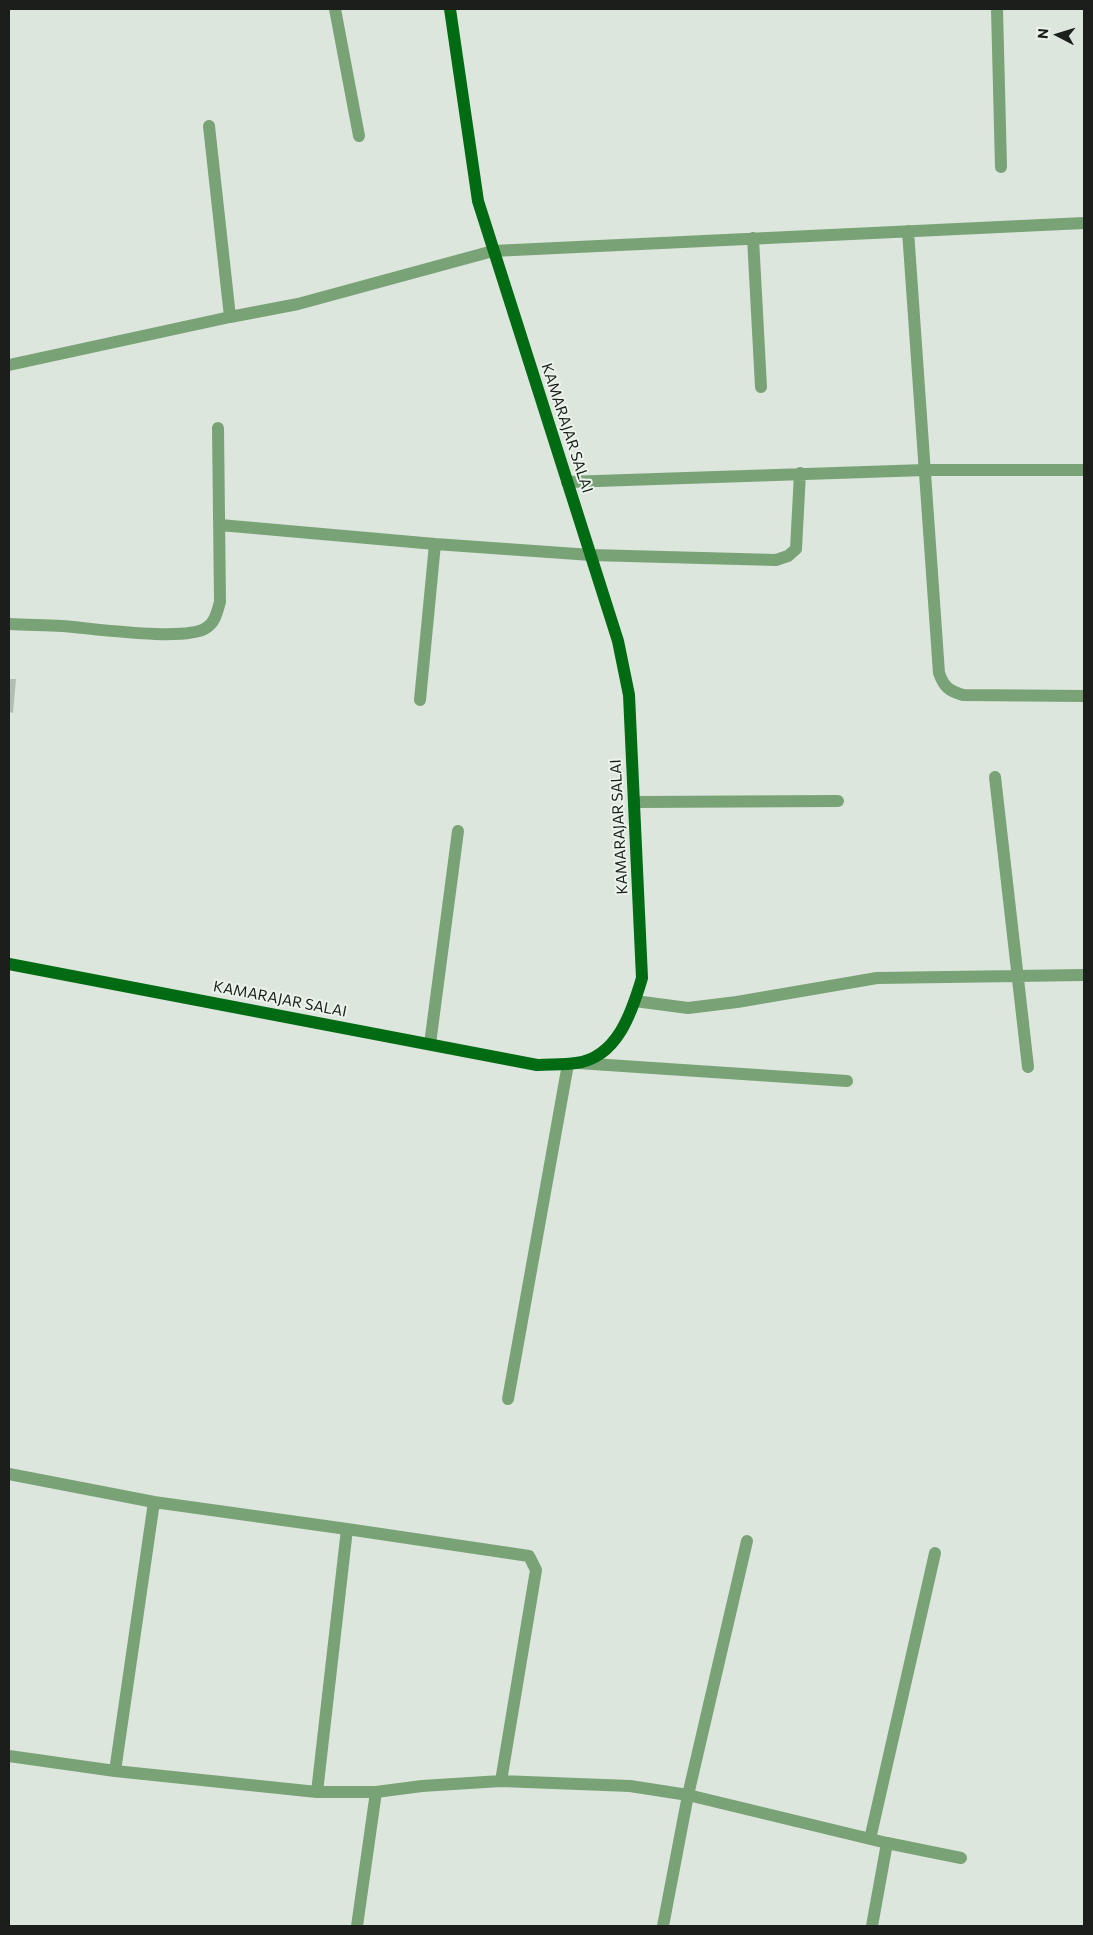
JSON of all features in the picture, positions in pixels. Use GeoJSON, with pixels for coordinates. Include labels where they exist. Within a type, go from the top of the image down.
{"type":"FeatureCollection","features":[{"type":"Feature","properties":{"kind":"main road","name":"KAMARAJAR SALAI"},"geometry":{"type":"LineString","coordinates":[[9,964],[537,1065],[573,1063],[605,1052],[629,1018],[642,978],[629,696],[618,641],[478,202],[450,9]]}},
{"type":"Feature","properties":{"kind":"street"},"geometry":{"type":"LineString","coordinates":[[335,9],[359,136]]}},
{"type":"Feature","properties":{"kind":"street"},"geometry":{"type":"LineString","coordinates":[[997,9],[1001,167]]}},
{"type":"Feature","properties":{"kind":"street"},"geometry":{"type":"LineString","coordinates":[[209,126],[230,316]]}},
{"type":"Feature","properties":{"kind":"street"},"geometry":{"type":"LineString","coordinates":[[9,365],[230,316],[298,304],[493,251],[1084,223]]}},
{"type":"Feature","properties":{"kind":"street"},"geometry":{"type":"LineString","coordinates":[[908,231],[940,673],[943,683],[950,691],[963,694],[1084,696]]}},
{"type":"Feature","properties":{"kind":"street"},"geometry":{"type":"LineString","coordinates":[[753,238],[760,387]]}},
{"type":"Feature","properties":{"kind":"street"},"geometry":{"type":"LineString","coordinates":[[9,624],[164,634],[195,633],[206,628],[214,620],[220,602],[218,428]]}},
{"type":"Feature","properties":{"kind":"street"},"geometry":{"type":"LineString","coordinates":[[567,482],[925,470],[1084,470]]}},
{"type":"Feature","properties":{"kind":"street"},"geometry":{"type":"LineString","coordinates":[[220,525],[435,544],[591,555],[776,560],[788,556],[796,549],[800,473]]}},
{"type":"Feature","properties":{"kind":"street"},"geometry":{"type":"LineString","coordinates":[[420,700],[435,544]]}},
{"type":"Feature","properties":{"kind":"street"},"geometry":{"type":"LineString","coordinates":[[995,777],[1028,1067]]}},
{"type":"Feature","properties":{"kind":"street"},"geometry":{"type":"LineString","coordinates":[[634,802],[838,800]]}},
{"type":"Feature","properties":{"kind":"street"},"geometry":{"type":"LineString","coordinates":[[430,1044],[458,832]]}},
{"type":"Feature","properties":{"kind":"street"},"geometry":{"type":"LineString","coordinates":[[635,1000],[688,1008],[737,1002],[877,978],[1084,976]]}},
{"type":"Feature","properties":{"kind":"street"},"geometry":{"type":"LineString","coordinates":[[508,1398],[573,1063],[847,1081]]}},
{"type":"Feature","properties":{"kind":"street"},"geometry":{"type":"LineString","coordinates":[[9,1474],[154,1502],[529,1556],[536,1570],[500,1781]]}},
{"type":"Feature","properties":{"kind":"street"},"geometry":{"type":"LineString","coordinates":[[115,1771],[154,1502]]}},
{"type":"Feature","properties":{"kind":"street"},"geometry":{"type":"LineString","coordinates":[[317,1792],[347,1529]]}},
{"type":"Feature","properties":{"kind":"street"},"geometry":{"type":"LineString","coordinates":[[663,1926],[688,1795],[747,1541]]}},
{"type":"Feature","properties":{"kind":"street"},"geometry":{"type":"LineString","coordinates":[[870,1839],[935,1553]]}},
{"type":"Feature","properties":{"kind":"street"},"geometry":{"type":"LineString","coordinates":[[9,1756],[115,1771],[317,1792],[376,1792],[422,1786],[500,1781],[630,1786],[688,1795],[887,1843],[961,1858]]}},
{"type":"Feature","properties":{"kind":"street"},"geometry":{"type":"LineString","coordinates":[[357,1926],[376,1792]]}},
{"type":"Feature","properties":{"kind":"street"},"geometry":{"type":"LineString","coordinates":[[872,1926],[887,1843]]}},
{"type":"Feature","properties":{"kind":"building"},"geometry":{"type":"Polygon","coordinates":[[[9,679],[16,679],[13,713],[9,712],[9,679]]]}}]}
